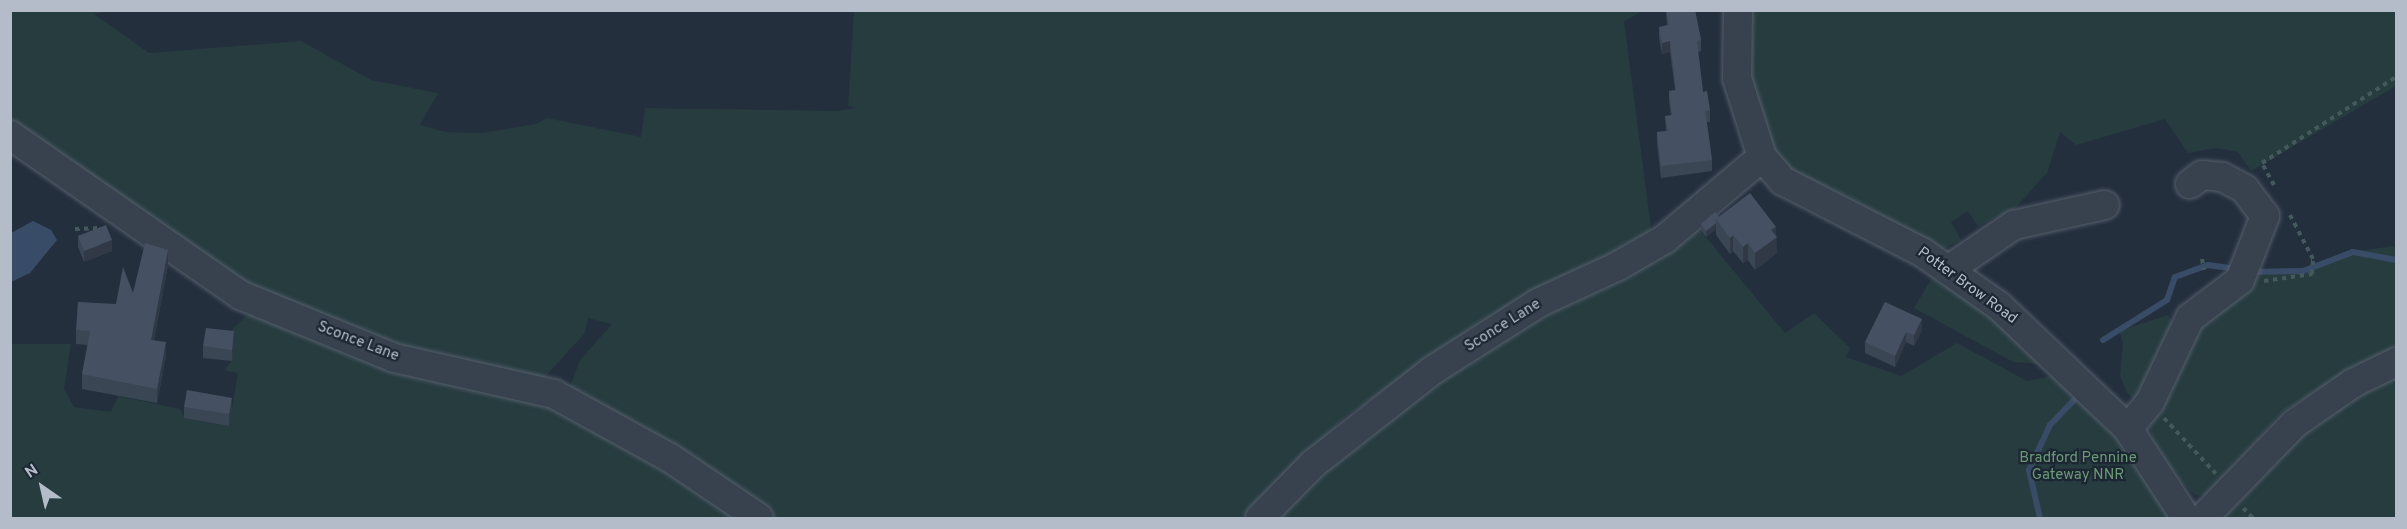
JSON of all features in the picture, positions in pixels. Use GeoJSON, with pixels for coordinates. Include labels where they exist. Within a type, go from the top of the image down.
{"type":"FeatureCollection","features":[{"type":"Feature","properties":{"kind":"street","name":"Potter Brow Road"},"geometry":{"type":"LineString","coordinates":[[1738,10],[1737,78],[1762,157],[1783,181],[1922,252],[1999,306],[2128,429],[2186,519]]}},
{"type":"Feature","properties":{"kind":"street","name":"Sconce Lane"},"geometry":{"type":"LineString","coordinates":[[10,135],[240,295],[394,358],[554,394],[670,458],[759,519]]}},
{"type":"Feature","properties":{"kind":"street","name":"Sconce Lane"},"geometry":{"type":"LineString","coordinates":[[1260,519],[1313,464],[1433,370],[1538,303],[1618,266],[1665,239],[1762,157]]}},
{"type":"Feature","properties":{"kind":"street"},"geometry":{"type":"LineString","coordinates":[[2128,429],[2150,402],[2190,318],[2244,271],[2265,216],[2245,189],[2215,174],[2202,175],[2190,184]]}},
{"type":"Feature","properties":{"kind":"street"},"geometry":{"type":"LineString","coordinates":[[1948,270],[2014,225],[2105,205]]}},
{"type":"Feature","properties":{"kind":"street"},"geometry":{"type":"LineString","coordinates":[[2203,519],[2229,488],[2294,424],[2353,383],[2397,362]]}},
{"type":"Feature","properties":{"kind":"path"},"geometry":{"type":"LineString","coordinates":[[2266,170],[2262,163],[2397,77]]}},
{"type":"Feature","properties":{"kind":"path"},"geometry":{"type":"LineString","coordinates":[[2202,259],[2204,270]]}},
{"type":"Feature","properties":{"kind":"path"},"geometry":{"type":"LineString","coordinates":[[2244,271],[2281,281],[2312,274],[2313,259]]}},
{"type":"Feature","properties":{"kind":"path"},"geometry":{"type":"LineString","coordinates":[[2150,402],[2229,488]]}},
{"type":"Feature","properties":{"kind":"green space"},"geometry":{"type":"Polygon","coordinates":[[[10,11],[111,11],[94,14],[149,53],[301,41],[371,80],[438,93],[420,125],[445,132],[483,133],[536,124],[547,118],[641,137],[645,108],[836,111],[857,108],[848,106],[854,11],[1643,11],[1624,21],[1652,236],[1631,240],[1631,253],[1439,353],[1346,416],[1244,518],[766,518],[568,392],[580,360],[612,324],[588,318],[584,334],[545,377],[524,379],[355,336],[248,284],[11,129],[10,11]]]}},
{"type":"Feature","properties":{"kind":"green space"},"geometry":{"type":"Polygon","coordinates":[[[1749,11],[2396,11],[2396,86],[2251,171],[2238,152],[2216,148],[2188,153],[2165,119],[2076,145],[2060,132],[2047,173],[2014,209],[1978,226],[1968,211],[1951,222],[1961,240],[1941,250],[1779,164],[1751,96],[1749,11]]]}},
{"type":"Feature","properties":{"kind":"green space","name":"Bradford Pennine Gateway NNR"},"geometry":{"type":"Polygon","coordinates":[[[1695,224],[1785,333],[1814,313],[1850,348],[1846,357],[1901,376],[1957,343],[2027,381],[2057,375],[2123,439],[2173,518],[1273,518],[1325,463],[1528,316],[1695,224]]]}},
{"type":"Feature","properties":{"kind":"green space"},"geometry":{"type":"Polygon","coordinates":[[[2393,246],[2396,251],[2396,350],[2345,373],[2281,413],[2212,492],[2207,496],[2195,495],[2179,480],[2153,441],[2149,425],[2186,334],[2258,273],[2303,271],[2353,252],[2393,246]]]}},
{"type":"Feature","properties":{"kind":"green space"},"geometry":{"type":"Polygon","coordinates":[[[1936,271],[1979,304],[2040,364],[2013,362],[1914,308],[1936,271]]]}},
{"type":"Feature","properties":{"kind":"green space"},"geometry":{"type":"Polygon","coordinates":[[[251,311],[551,405],[747,518],[11,518],[11,344],[71,344],[64,389],[74,407],[111,412],[118,396],[180,409],[185,418],[229,426],[238,373],[224,370],[232,361],[232,330],[251,311]]]}},
{"type":"Feature","properties":{"kind":"green space"},"geometry":{"type":"Polygon","coordinates":[[[2168,315],[2173,323],[2137,401],[2127,393],[2120,376],[2123,342],[2119,331],[2168,315]]]}},
{"type":"Feature","properties":{"kind":"green space"},"geometry":{"type":"Polygon","coordinates":[[[2396,377],[2396,518],[2210,518],[2328,410],[2396,377]]]}},
{"type":"Feature","properties":{"kind":"water"},"geometry":{"type":"Polygon","coordinates":[[[33,221],[51,230],[57,240],[30,273],[11,282],[11,233],[33,221]]]}},
{"type":"Feature","properties":{"kind":"building"},"geometry":{"type":"Polygon","coordinates":[[[1666,10],[1695,10],[1701,40],[1697,41],[1703,92],[1707,91],[1710,110],[1705,111],[1712,160],[1661,166],[1657,132],[1668,131],[1665,116],[1672,115],[1669,91],[1676,90],[1670,41],[1662,43],[1659,27],[1669,25],[1666,10]]]}},
{"type":"Feature","properties":{"kind":"building"},"geometry":{"type":"Polygon","coordinates":[[[1750,193],[1776,227],[1771,230],[1777,237],[1755,253],[1748,243],[1743,247],[1733,235],[1730,238],[1716,219],[1750,193]]]}},
{"type":"Feature","properties":{"kind":"building"},"geometry":{"type":"Polygon","coordinates":[[[1715,212],[1719,217],[1716,223],[1706,231],[1701,224],[1715,212]]]}},
{"type":"Feature","properties":{"kind":"building"},"geometry":{"type":"Polygon","coordinates":[[[106,225],[112,240],[84,251],[78,236],[106,225]]]}},
{"type":"Feature","properties":{"kind":"building"},"geometry":{"type":"Polygon","coordinates":[[[145,243],[168,250],[151,340],[166,342],[157,389],[82,374],[90,331],[76,330],[78,302],[116,304],[123,267],[133,293],[145,243]]]}},
{"type":"Feature","properties":{"kind":"building"},"geometry":{"type":"Polygon","coordinates":[[[1885,302],[1922,319],[1914,335],[1906,332],[1895,356],[1865,342],[1885,302]]]}},
{"type":"Feature","properties":{"kind":"building"},"geometry":{"type":"Polygon","coordinates":[[[206,328],[234,331],[232,350],[203,346],[206,328]]]}},
{"type":"Feature","properties":{"kind":"building"},"geometry":{"type":"Polygon","coordinates":[[[187,390],[232,398],[229,414],[184,407],[187,390]]]}},
{"type":"Feature","properties":{"kind":"waterway"},"geometry":{"type":"LineString","coordinates":[[2250,272],[2303,271],[2353,252],[2396,260]]}},
{"type":"Feature","properties":{"kind":"waterway"},"geometry":{"type":"LineString","coordinates":[[2103,340],[2167,300],[2175,277],[2208,265],[2237,269]]}},
{"type":"Feature","properties":{"kind":"waterway"},"geometry":{"type":"LineString","coordinates":[[2040,518],[2029,470],[2050,425],[2075,399]]}}]}
